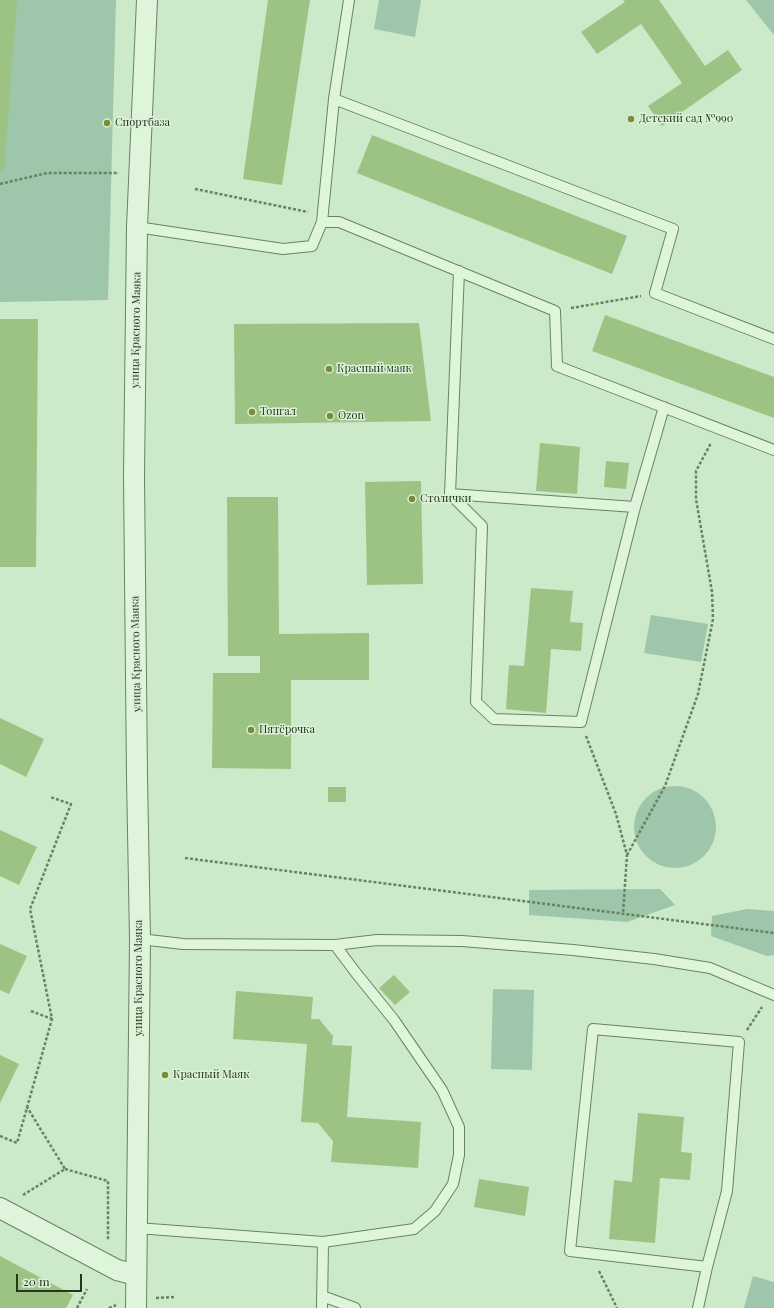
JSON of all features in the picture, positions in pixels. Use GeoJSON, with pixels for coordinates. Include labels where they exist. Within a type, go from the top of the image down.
{"type":"FeatureCollection","features":[{"type":"Feature","properties":{"kind":"street","name":"улица Красного Маяка"},"geometry":{"type":"LineString","coordinates":[[136,1308],[140,939],[134,476],[137,227],[147,0]]}},
{"type":"Feature","properties":{"kind":"street"},"geometry":{"type":"LineString","coordinates":[[0,1208],[117,1270],[136,1275]]}},
{"type":"Feature","properties":{"kind":"lane"},"geometry":{"type":"LineString","coordinates":[[137,227],[283,249],[312,246],[322,218],[334,99],[349,0]]}},
{"type":"Feature","properties":{"kind":"lane"},"geometry":{"type":"LineString","coordinates":[[334,99],[673,229],[656,293],[774,339]]}},
{"type":"Feature","properties":{"kind":"lane"},"geometry":{"type":"LineString","coordinates":[[322,218],[339,222],[555,311],[557,366],[774,450]]}},
{"type":"Feature","properties":{"kind":"lane"},"geometry":{"type":"LineString","coordinates":[[459,271],[450,494],[482,526],[476,702],[494,719],[581,722],[635,507],[664,407]]}},
{"type":"Feature","properties":{"kind":"lane"},"geometry":{"type":"LineString","coordinates":[[450,494],[635,507]]}},
{"type":"Feature","properties":{"kind":"lane"},"geometry":{"type":"LineString","coordinates":[[140,939],[183,944],[335,946],[377,940],[462,941],[581,951],[654,959],[710,968],[773,995]]}},
{"type":"Feature","properties":{"kind":"lane"},"geometry":{"type":"LineString","coordinates":[[137,1228],[323,1242],[414,1229],[435,1211],[453,1184],[459,1154],[459,1127],[442,1090],[394,1020],[335,946]]}},
{"type":"Feature","properties":{"kind":"lane"},"geometry":{"type":"LineString","coordinates":[[698,1308],[727,1191],[739,1042],[592,1029],[570,1251],[707,1267]]}},
{"type":"Feature","properties":{"kind":"lane"},"geometry":{"type":"LineString","coordinates":[[322,1308],[323,1242]]}},
{"type":"Feature","properties":{"kind":"lane"},"geometry":{"type":"LineString","coordinates":[[322,1296],[355,1308]]}},
{"type":"Feature","properties":{"kind":"path"},"geometry":{"type":"LineString","coordinates":[[0,184],[47,173],[125,173]]}},
{"type":"Feature","properties":{"kind":"path"},"geometry":{"type":"LineString","coordinates":[[195,189],[322,218]]}},
{"type":"Feature","properties":{"kind":"path"},"geometry":{"type":"LineString","coordinates":[[555,311],[656,293]]}},
{"type":"Feature","properties":{"kind":"path"},"geometry":{"type":"LineString","coordinates":[[627,855],[665,786],[698,694],[713,619],[712,592],[696,499],[696,471],[719,429]]}},
{"type":"Feature","properties":{"kind":"path"},"geometry":{"type":"LineString","coordinates":[[581,722],[616,814],[627,855],[623,914]]}},
{"type":"Feature","properties":{"kind":"path"},"geometry":{"type":"LineString","coordinates":[[0,1136],[17,1143],[52,1019],[30,909],[71,804],[50,797]]}},
{"type":"Feature","properties":{"kind":"path"},"geometry":{"type":"LineString","coordinates":[[184,858],[774,933]]}},
{"type":"Feature","properties":{"kind":"path"},"geometry":{"type":"LineString","coordinates":[[739,1042],[773,995]]}},
{"type":"Feature","properties":{"kind":"path"},"geometry":{"type":"LineString","coordinates":[[31,1012],[52,1019]]}},
{"type":"Feature","properties":{"kind":"path"},"geometry":{"type":"LineString","coordinates":[[27,1106],[65,1169],[108,1181],[108,1240]]}},
{"type":"Feature","properties":{"kind":"path"},"geometry":{"type":"LineString","coordinates":[[0,1208],[65,1169]]}},
{"type":"Feature","properties":{"kind":"path"},"geometry":{"type":"LineString","coordinates":[[590,1254],[617,1308]]}},
{"type":"Feature","properties":{"kind":"path"},"geometry":{"type":"LineString","coordinates":[[77,1308],[87,1289]]}},
{"type":"Feature","properties":{"kind":"green space"},"geometry":{"type":"Polygon","coordinates":[[[0,0],[116,0],[108,300],[0,302],[0,0]]]}},
{"type":"Feature","properties":{"kind":"green space"},"geometry":{"type":"Polygon","coordinates":[[[379,0],[421,0],[415,37],[374,29],[379,0]]]}},
{"type":"Feature","properties":{"kind":"green space"},"geometry":{"type":"Polygon","coordinates":[[[746,0],[774,0],[774,35],[746,0]]]}},
{"type":"Feature","properties":{"kind":"green space"},"geometry":{"type":"Polygon","coordinates":[[[651,615],[708,624],[701,662],[644,653],[651,615]]]}},
{"type":"Feature","properties":{"kind":"green space"},"geometry":{"type":"Polygon","coordinates":[[[667,786],[683,786],[698,793],[709,804],[716,819],[716,835],[713,843],[704,856],[691,865],[683,868],[667,868],[652,861],[641,850],[634,835],[634,819],[641,804],[652,793],[667,786]]]}},
{"type":"Feature","properties":{"kind":"green space"},"geometry":{"type":"Polygon","coordinates":[[[660,889],[675,905],[627,922],[529,915],[529,890],[660,889]]]}},
{"type":"Feature","properties":{"kind":"green space"},"geometry":{"type":"Polygon","coordinates":[[[747,909],[774,911],[774,955],[767,956],[711,936],[712,916],[747,909]]]}},
{"type":"Feature","properties":{"kind":"green space"},"geometry":{"type":"Polygon","coordinates":[[[493,989],[534,990],[532,1070],[491,1069],[493,989]]]}},
{"type":"Feature","properties":{"kind":"green space"},"geometry":{"type":"Polygon","coordinates":[[[753,1276],[774,1282],[774,1308],[744,1308],[753,1276]]]}},
{"type":"Feature","properties":{"kind":"building"},"geometry":{"type":"Polygon","coordinates":[[[0,0],[17,0],[4,172],[0,171],[0,0]]]}},
{"type":"Feature","properties":{"kind":"building"},"geometry":{"type":"Polygon","coordinates":[[[268,0],[310,0],[282,185],[243,179],[268,0]]]}},
{"type":"Feature","properties":{"kind":"building"},"geometry":{"type":"Polygon","coordinates":[[[623,0],[659,0],[705,66],[728,50],[742,70],[662,126],[648,106],[682,83],[641,24],[597,54],[581,32],[625,2],[623,0]]]}},
{"type":"Feature","properties":{"kind":"building"},"geometry":{"type":"Polygon","coordinates":[[[372,135],[627,236],[612,274],[357,173],[372,135]]]}},
{"type":"Feature","properties":{"kind":"building"},"geometry":{"type":"Polygon","coordinates":[[[605,315],[774,377],[774,418],[592,351],[605,315]]]}},
{"type":"Feature","properties":{"kind":"building"},"geometry":{"type":"Polygon","coordinates":[[[0,319],[38,319],[36,567],[0,567],[0,319]]]}},
{"type":"Feature","properties":{"kind":"building","name":"Красный маяк"},"geometry":{"type":"Polygon","coordinates":[[[419,323],[431,421],[235,424],[234,324],[419,323]]]}},
{"type":"Feature","properties":{"kind":"building"},"geometry":{"type":"Polygon","coordinates":[[[540,443],[580,447],[577,494],[536,491],[540,443]]]}},
{"type":"Feature","properties":{"kind":"building"},"geometry":{"type":"Polygon","coordinates":[[[606,461],[629,463],[626,489],[604,487],[606,461]]]}},
{"type":"Feature","properties":{"kind":"building"},"geometry":{"type":"Polygon","coordinates":[[[421,481],[423,584],[367,585],[365,482],[421,481]]]}},
{"type":"Feature","properties":{"kind":"building"},"geometry":{"type":"Polygon","coordinates":[[[227,497],[278,497],[279,634],[369,633],[369,680],[291,680],[291,769],[212,768],[213,673],[260,673],[260,656],[228,656],[227,497]]]}},
{"type":"Feature","properties":{"kind":"building"},"geometry":{"type":"Polygon","coordinates":[[[531,588],[573,591],[570,622],[583,623],[581,651],[551,649],[546,713],[506,709],[509,665],[524,666],[531,588]]]}},
{"type":"Feature","properties":{"kind":"building"},"geometry":{"type":"Polygon","coordinates":[[[0,718],[44,739],[26,777],[0,764],[0,718]]]}},
{"type":"Feature","properties":{"kind":"building"},"geometry":{"type":"Polygon","coordinates":[[[328,787],[346,787],[346,802],[328,802],[328,787]]]}},
{"type":"Feature","properties":{"kind":"building"},"geometry":{"type":"Polygon","coordinates":[[[0,830],[37,847],[19,885],[0,876],[0,830]]]}},
{"type":"Feature","properties":{"kind":"building"},"geometry":{"type":"Polygon","coordinates":[[[0,944],[27,956],[9,994],[0,990],[0,944]]]}},
{"type":"Feature","properties":{"kind":"building"},"geometry":{"type":"Polygon","coordinates":[[[394,975],[410,992],[395,1005],[379,988],[394,975]]]}},
{"type":"Feature","properties":{"kind":"building"},"geometry":{"type":"Polygon","coordinates":[[[236,991],[313,997],[311,1019],[319,1019],[333,1036],[332,1045],[352,1046],[347,1117],[421,1122],[418,1168],[331,1162],[333,1141],[318,1123],[301,1122],[307,1044],[233,1039],[236,991]]]}},
{"type":"Feature","properties":{"kind":"building"},"geometry":{"type":"Polygon","coordinates":[[[0,1055],[19,1064],[0,1103],[0,1055]]]}},
{"type":"Feature","properties":{"kind":"building"},"geometry":{"type":"Polygon","coordinates":[[[638,1113],[684,1117],[681,1152],[692,1153],[690,1180],[660,1178],[655,1243],[609,1239],[614,1180],[632,1182],[638,1113]]]}},
{"type":"Feature","properties":{"kind":"building"},"geometry":{"type":"Polygon","coordinates":[[[479,1179],[529,1187],[525,1216],[474,1207],[479,1179]]]}},
{"type":"Feature","properties":{"kind":"building"},"geometry":{"type":"Polygon","coordinates":[[[0,1256],[73,1295],[66,1308],[0,1308],[0,1256]]]}},
{"type":"Feature","properties":{"kind":"place","name":"Детский сад №990"},"geometry":{"type":"Point","coordinates":[631,119]}},
{"type":"Feature","properties":{"kind":"place","name":"Спортбаза"},"geometry":{"type":"Point","coordinates":[107,123]}},
{"type":"Feature","properties":{"kind":"place","name":"Красный маяк"},"geometry":{"type":"Point","coordinates":[329,369]}},
{"type":"Feature","properties":{"kind":"place","name":"Тонгал"},"geometry":{"type":"Point","coordinates":[252,412]}},
{"type":"Feature","properties":{"kind":"place","name":"Ozon"},"geometry":{"type":"Point","coordinates":[330,416]}},
{"type":"Feature","properties":{"kind":"place","name":"Столички"},"geometry":{"type":"Point","coordinates":[412,499]}},
{"type":"Feature","properties":{"kind":"place","name":"Пятёрочка"},"geometry":{"type":"Point","coordinates":[251,730]}},
{"type":"Feature","properties":{"kind":"place","name":"Красный Маяк"},"geometry":{"type":"Point","coordinates":[165,1075]}}]}
